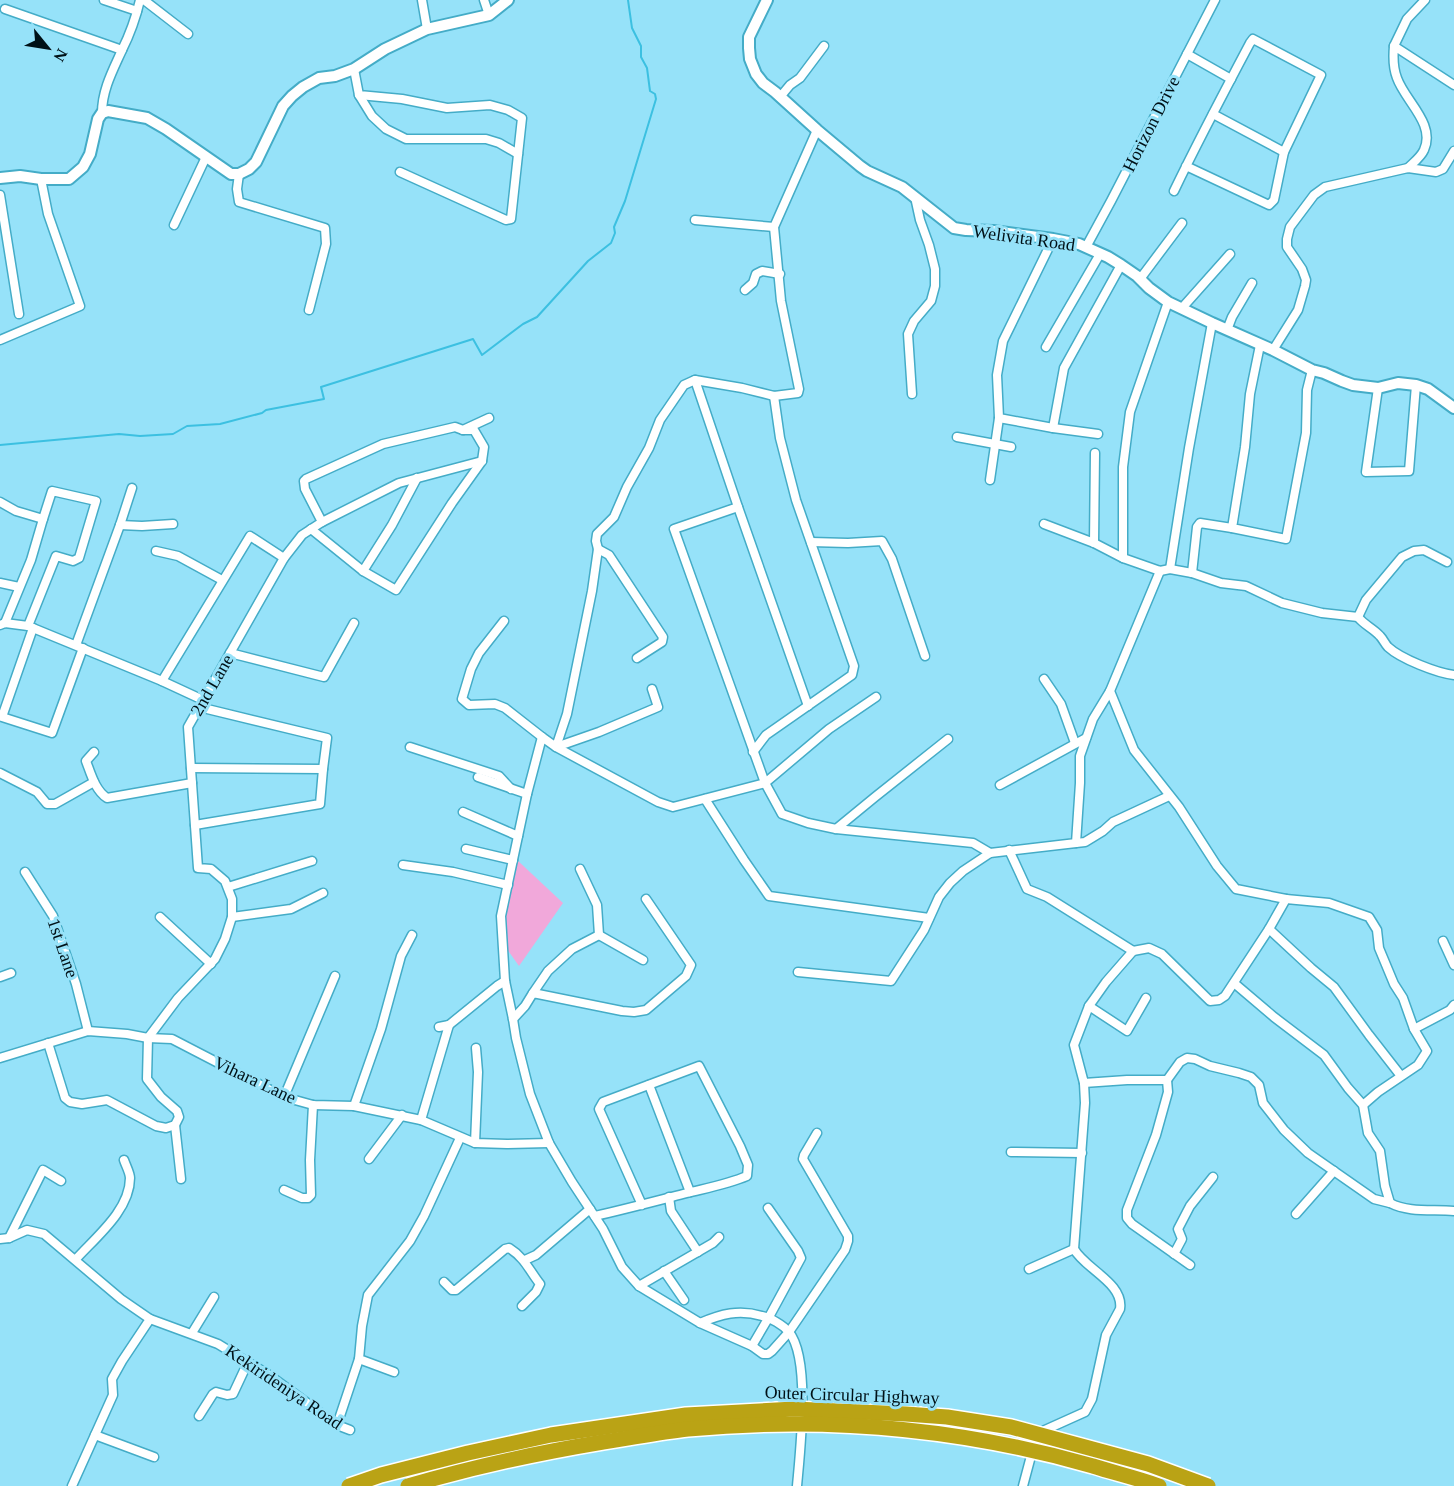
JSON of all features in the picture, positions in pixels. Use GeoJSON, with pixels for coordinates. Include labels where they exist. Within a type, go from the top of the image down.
{"type":"FeatureCollection","features":[{"type":"Feature","properties":{"kind":"highway","name":"Outer Circular Highway"},"geometry":{"type":"LineString","coordinates":[[349,1486],[381,1475],[468,1453],[551,1435],[686,1415],[794,1409],[906,1414],[1011,1427],[1148,1464],[1208,1486]]}},
{"type":"Feature","properties":{"kind":"highway","name":"Outer Circular Highway"},"geometry":{"type":"LineString","coordinates":[[408,1486],[550,1450],[647,1435],[687,1429],[766,1424],[815,1424],[926,1431],[992,1441],[1066,1458],[1159,1486]]}},
{"type":"Feature","properties":{"kind":"street"},"geometry":{"type":"LineString","coordinates":[[104,0],[137,11]]}},
{"type":"Feature","properties":{"kind":"street"},"geometry":{"type":"LineString","coordinates":[[0,178],[20,176],[69,179],[83,167],[90,154],[98,119],[102,113],[104,95],[140,0]]}},
{"type":"Feature","properties":{"kind":"street"},"geometry":{"type":"LineString","coordinates":[[144,0],[188,34]]}},
{"type":"Feature","properties":{"kind":"street"},"geometry":{"type":"LineString","coordinates":[[422,0],[427,29]]}},
{"type":"Feature","properties":{"kind":"street"},"geometry":{"type":"LineString","coordinates":[[484,0],[489,15]]}},
{"type":"Feature","properties":{"kind":"street"},"geometry":{"type":"LineString","coordinates":[[102,113],[108,111],[147,118],[231,174],[239,174],[256,162],[284,106],[303,87],[319,78],[335,76],[354,69],[385,48],[427,29],[489,15],[508,0]]}},
{"type":"Feature","properties":{"kind":"street","name":"Welivita Road"},"geometry":{"type":"LineString","coordinates":[[767,0],[749,37],[750,59],[756,74],[763,83],[867,171],[902,187],[944,221],[959,229],[993,231],[1078,244],[1121,264],[1168,302],[1312,370],[1342,381],[1378,388],[1398,383],[1416,385],[1437,394],[1454,408]]}},
{"type":"Feature","properties":{"kind":"street","name":"Horizon Drive"},"geometry":{"type":"LineString","coordinates":[[1086,247],[1215,0]]}},
{"type":"Feature","properties":{"kind":"street"},"geometry":{"type":"LineString","coordinates":[[1408,168],[1423,152],[1426,139],[1424,124],[1397,79],[1393,62],[1394,46],[1407,19],[1425,0]]}},
{"type":"Feature","properties":{"kind":"street"},"geometry":{"type":"LineString","coordinates":[[5,9],[122,50]]}},
{"type":"Feature","properties":{"kind":"street"},"geometry":{"type":"LineString","coordinates":[[1174,191],[1186,166],[1231,79],[1253,39],[1321,75],[1284,152],[1274,200],[1269,205],[1186,166]]}},
{"type":"Feature","properties":{"kind":"street"},"geometry":{"type":"LineString","coordinates":[[780,97],[800,78],[824,46]]}},
{"type":"Feature","properties":{"kind":"street"},"geometry":{"type":"LineString","coordinates":[[1394,46],[1454,85]]}},
{"type":"Feature","properties":{"kind":"street"},"geometry":{"type":"LineString","coordinates":[[1187,54],[1231,79]]}},
{"type":"Feature","properties":{"kind":"street"},"geometry":{"type":"LineString","coordinates":[[354,69],[359,95],[372,116],[386,129],[406,139],[486,139],[499,143],[518,154]]}},
{"type":"Feature","properties":{"kind":"street"},"geometry":{"type":"LineString","coordinates":[[359,95],[402,99],[447,108],[490,105],[508,110],[522,118],[511,219],[506,220],[400,172]]}},
{"type":"Feature","properties":{"kind":"street"},"geometry":{"type":"LineString","coordinates":[[1213,114],[1284,152]]}},
{"type":"Feature","properties":{"kind":"street"},"geometry":{"type":"LineString","coordinates":[[556,747],[567,714],[592,591],[598,549],[597,534],[614,518],[627,487],[649,448],[660,420],[684,385],[695,380],[774,396],[798,393],[781,301],[774,227],[817,130]]}},
{"type":"Feature","properties":{"kind":"street"},"geometry":{"type":"LineString","coordinates":[[1273,350],[1298,310],[1306,280],[1302,269],[1287,247],[1287,238],[1290,227],[1314,195],[1324,187],[1408,168],[1436,172],[1443,169],[1454,151]]}},
{"type":"Feature","properties":{"kind":"street"},"geometry":{"type":"LineString","coordinates":[[174,225],[206,157]]}},
{"type":"Feature","properties":{"kind":"street"},"geometry":{"type":"LineString","coordinates":[[239,174],[237,189],[240,202],[325,228],[326,244],[309,310]]}},
{"type":"Feature","properties":{"kind":"street"},"geometry":{"type":"LineString","coordinates":[[0,340],[80,306],[48,213],[41,179]]}},
{"type":"Feature","properties":{"kind":"street"},"geometry":{"type":"LineString","coordinates":[[0,195],[19,314]]}},
{"type":"Feature","properties":{"kind":"street"},"geometry":{"type":"LineString","coordinates":[[912,394],[908,334],[914,321],[931,302],[935,285],[935,269],[930,245],[920,220],[915,197]]}},
{"type":"Feature","properties":{"kind":"street"},"geometry":{"type":"LineString","coordinates":[[695,220],[774,227]]}},
{"type":"Feature","properties":{"kind":"street"},"geometry":{"type":"LineString","coordinates":[[1140,279],[1182,223]]}},
{"type":"Feature","properties":{"kind":"street"},"geometry":{"type":"LineString","coordinates":[[990,480],[999,418],[997,375],[1003,341],[1053,239]]}},
{"type":"Feature","properties":{"kind":"street"},"geometry":{"type":"LineString","coordinates":[[1046,347],[1100,254]]}},
{"type":"Feature","properties":{"kind":"street"},"geometry":{"type":"LineString","coordinates":[[1182,308],[1230,254]]}},
{"type":"Feature","properties":{"kind":"street"},"geometry":{"type":"LineString","coordinates":[[1053,428],[1064,368],[1121,264]]}},
{"type":"Feature","properties":{"kind":"street"},"geometry":{"type":"LineString","coordinates":[[745,290],[753,283],[756,274],[762,271],[780,274]]}},
{"type":"Feature","properties":{"kind":"street"},"geometry":{"type":"LineString","coordinates":[[1227,330],[1252,283]]}},
{"type":"Feature","properties":{"kind":"street"},"geometry":{"type":"LineString","coordinates":[[1122,558],[1122,467],[1130,412],[1168,302]]}},
{"type":"Feature","properties":{"kind":"street"},"geometry":{"type":"LineString","coordinates":[[1170,568],[1212,323]]}},
{"type":"Feature","properties":{"kind":"street"},"geometry":{"type":"LineString","coordinates":[[1232,528],[1245,447],[1250,394],[1260,345]]}},
{"type":"Feature","properties":{"kind":"street"},"geometry":{"type":"LineString","coordinates":[[1192,573],[1197,527],[1200,523],[1286,539],[1306,433],[1307,390],[1312,370]]}},
{"type":"Feature","properties":{"kind":"street"},"geometry":{"type":"LineString","coordinates":[[695,380],[808,706]]}},
{"type":"Feature","properties":{"kind":"street"},"geometry":{"type":"LineString","coordinates":[[1378,388],[1366,472],[1409,471],[1416,385]]}},
{"type":"Feature","properties":{"kind":"street"},"geometry":{"type":"LineString","coordinates":[[753,752],[766,735],[852,675],[854,666],[793,489],[780,438],[774,396]]}},
{"type":"Feature","properties":{"kind":"street"},"geometry":{"type":"LineString","coordinates":[[463,430],[489,418]]}},
{"type":"Feature","properties":{"kind":"street"},"geometry":{"type":"LineString","coordinates":[[999,418],[1098,434]]}},
{"type":"Feature","properties":{"kind":"street"},"geometry":{"type":"LineString","coordinates":[[311,529],[363,571],[396,590],[482,461],[484,447],[474,430],[455,428],[383,444],[306,479],[305,489],[322,522]]}},
{"type":"Feature","properties":{"kind":"street"},"geometry":{"type":"LineString","coordinates":[[957,437],[1011,447]]}},
{"type":"Feature","properties":{"kind":"street"},"geometry":{"type":"LineString","coordinates":[[1094,543],[1095,453]]}},
{"type":"Feature","properties":{"kind":"street","name":"2nd Lane"},"geometry":{"type":"LineString","coordinates":[[228,887],[225,881],[211,869],[198,868],[188,727],[284,558],[302,535],[311,529],[399,483],[482,461]]}},
{"type":"Feature","properties":{"kind":"street"},"geometry":{"type":"LineString","coordinates":[[363,571],[392,525],[417,478]]}},
{"type":"Feature","properties":{"kind":"street"},"geometry":{"type":"LineString","coordinates":[[132,488],[120,525],[80,647],[52,733],[2,717],[31,627],[56,556],[73,561],[79,558],[96,501],[52,491],[31,560],[3,624],[31,627],[80,647],[120,665],[162,681],[201,703],[327,738],[320,804],[195,825]]}},
{"type":"Feature","properties":{"kind":"street"},"geometry":{"type":"LineString","coordinates":[[0,502],[16,511],[43,519]]}},
{"type":"Feature","properties":{"kind":"street"},"geometry":{"type":"LineString","coordinates":[[738,507],[674,529],[753,752],[765,783],[782,814],[836,829],[973,843],[990,853]]}},
{"type":"Feature","properties":{"kind":"street"},"geometry":{"type":"LineString","coordinates":[[120,525],[173,524]]}},
{"type":"Feature","properties":{"kind":"street"},"geometry":{"type":"LineString","coordinates":[[1044,524],[1094,543],[1122,558],[1160,571],[1170,568],[1192,573],[1221,583],[1246,586],[1282,603],[1322,613],[1358,617],[1380,636],[1387,646],[1404,658],[1440,673],[1454,675]]}},
{"type":"Feature","properties":{"kind":"street"},"geometry":{"type":"LineString","coordinates":[[162,681],[250,536],[284,558]]}},
{"type":"Feature","properties":{"kind":"street"},"geometry":{"type":"LineString","coordinates":[[811,542],[882,541],[892,559],[925,656]]}},
{"type":"Feature","properties":{"kind":"street"},"geometry":{"type":"LineString","coordinates":[[598,549],[609,555],[663,637],[662,642],[637,658]]}},
{"type":"Feature","properties":{"kind":"street"},"geometry":{"type":"LineString","coordinates":[[156,550],[178,556],[222,580]]}},
{"type":"Feature","properties":{"kind":"street"},"geometry":{"type":"LineString","coordinates":[[1358,617],[1366,600],[1402,557],[1414,551],[1424,550],[1447,562]]}},
{"type":"Feature","properties":{"kind":"street"},"geometry":{"type":"LineString","coordinates":[[1076,843],[1080,756],[1093,719],[1110,691],[1160,571]]}},
{"type":"Feature","properties":{"kind":"street"},"geometry":{"type":"LineString","coordinates":[[0,583],[19,587]]}},
{"type":"Feature","properties":{"kind":"street"},"geometry":{"type":"LineString","coordinates":[[504,621],[479,653],[471,669],[462,699],[469,705],[495,704],[505,708],[556,747],[658,802],[674,807],[765,783],[829,729],[876,697]]}},
{"type":"Feature","properties":{"kind":"street"},"geometry":{"type":"LineString","coordinates":[[231,653],[324,677],[354,623]]}},
{"type":"Feature","properties":{"kind":"street"},"geometry":{"type":"LineString","coordinates":[[1044,679],[1061,704],[1075,743]]}},
{"type":"Feature","properties":{"kind":"street"},"geometry":{"type":"LineString","coordinates":[[556,747],[658,707],[652,689]]}},
{"type":"Feature","properties":{"kind":"street"},"geometry":{"type":"LineString","coordinates":[[1110,691],[1134,750],[1179,807],[1217,866],[1236,889],[1286,899],[1329,903],[1370,917],[1377,930],[1379,948],[1394,984],[1403,998],[1414,1029],[1427,1051],[1418,1065],[1363,1105]]}},
{"type":"Feature","properties":{"kind":"street"},"geometry":{"type":"LineString","coordinates":[[542,738],[527,794],[501,916],[505,981],[530,1094],[549,1143],[603,1229],[622,1268],[639,1286],[700,1323],[752,1346],[763,1354],[768,1354],[789,1332],[845,1250],[848,1241],[848,1236],[803,1159],[817,1133]]}},
{"type":"Feature","properties":{"kind":"street"},"geometry":{"type":"LineString","coordinates":[[1000,785],[1086,738]]}},
{"type":"Feature","properties":{"kind":"street"},"geometry":{"type":"LineString","coordinates":[[836,829],[948,740]]}},
{"type":"Feature","properties":{"kind":"street"},"geometry":{"type":"LineString","coordinates":[[410,747],[499,776],[511,789]]}},
{"type":"Feature","properties":{"kind":"street"},"geometry":{"type":"LineString","coordinates":[[94,752],[86,761],[94,782],[101,794],[107,798],[192,783]]}},
{"type":"Feature","properties":{"kind":"street"},"geometry":{"type":"LineString","coordinates":[[191,768],[323,769]]}},
{"type":"Feature","properties":{"kind":"street"},"geometry":{"type":"LineString","coordinates":[[0,773],[37,792],[47,804],[55,804],[94,782]]}},
{"type":"Feature","properties":{"kind":"street"},"geometry":{"type":"LineString","coordinates":[[478,777],[527,794]]}},
{"type":"Feature","properties":{"kind":"street"},"geometry":{"type":"LineString","coordinates":[[798,972],[891,981],[924,930],[939,897],[963,871],[990,853],[1085,842],[1113,822],[1169,796]]}},
{"type":"Feature","properties":{"kind":"street"},"geometry":{"type":"LineString","coordinates":[[705,799],[769,896],[929,918]]}},
{"type":"Feature","properties":{"kind":"street"},"geometry":{"type":"LineString","coordinates":[[463,812],[518,836]]}},
{"type":"Feature","properties":{"kind":"street"},"geometry":{"type":"LineString","coordinates":[[466,849],[513,860]]}},
{"type":"Feature","properties":{"kind":"street"},"geometry":{"type":"LineString","coordinates":[[1009,850],[1028,889],[1047,897],[1132,951]]}},
{"type":"Feature","properties":{"kind":"street"},"geometry":{"type":"LineString","coordinates":[[181,1179],[175,1125],[179,1117],[177,1111],[147,1079],[148,1038],[178,998],[215,959],[232,917],[232,898],[228,887],[312,861]]}},
{"type":"Feature","properties":{"kind":"street"},"geometry":{"type":"LineString","coordinates":[[403,865],[453,872],[508,885]]}},
{"type":"Feature","properties":{"kind":"street"},"geometry":{"type":"LineString","coordinates":[[580,869],[597,905],[599,935]]}},
{"type":"Feature","properties":{"kind":"street","name":"1st Lane"},"geometry":{"type":"LineString","coordinates":[[25,872],[53,916],[76,984],[87,1031]]}},
{"type":"Feature","properties":{"kind":"street"},"geometry":{"type":"LineString","coordinates":[[232,917],[291,909],[323,893]]}},
{"type":"Feature","properties":{"kind":"street"},"geometry":{"type":"LineString","coordinates":[[533,993],[634,1012],[646,1010],[686,976],[691,965],[646,899]]}},
{"type":"Feature","properties":{"kind":"street"},"geometry":{"type":"LineString","coordinates":[[1023,1486],[1035,1441],[1046,1430],[1085,1412],[1092,1399],[1106,1335],[1120,1309],[1119,1296],[1104,1278],[1074,1250],[1085,1103],[1084,1083],[1074,1045],[1089,1006],[1132,951],[1149,948],[1162,954],[1210,1000],[1219,1000],[1225,996],[1234,983],[1286,899]]}},
{"type":"Feature","properties":{"kind":"street"},"geometry":{"type":"LineString","coordinates":[[160,917],[211,964]]}},
{"type":"Feature","properties":{"kind":"street"},"geometry":{"type":"LineString","coordinates":[[1269,929],[1334,987],[1401,1076]]}},
{"type":"Feature","properties":{"kind":"street"},"geometry":{"type":"LineString","coordinates":[[354,1106],[381,1029],[401,956],[412,935]]}},
{"type":"Feature","properties":{"kind":"street"},"geometry":{"type":"LineString","coordinates":[[599,935],[643,960]]}},
{"type":"Feature","properties":{"kind":"street"},"geometry":{"type":"LineString","coordinates":[[513,1019],[525,1006],[548,971],[572,949],[599,935]]}},
{"type":"Feature","properties":{"kind":"street"},"geometry":{"type":"LineString","coordinates":[[1443,941],[1454,965]]}},
{"type":"Feature","properties":{"kind":"street"},"geometry":{"type":"LineString","coordinates":[[0,977],[11,973]]}},
{"type":"Feature","properties":{"kind":"street"},"geometry":{"type":"LineString","coordinates":[[284,1096],[335,976]]}},
{"type":"Feature","properties":{"kind":"street"},"geometry":{"type":"LineString","coordinates":[[439,1027],[449,1025],[505,981]]}},
{"type":"Feature","properties":{"kind":"street"},"geometry":{"type":"LineString","coordinates":[[1234,983],[1324,1055],[1363,1105],[1368,1133],[1380,1151],[1384,1186],[1390,1203]]}},
{"type":"Feature","properties":{"kind":"street"},"geometry":{"type":"LineString","coordinates":[[1089,1006],[1127,1031],[1146,998]]}},
{"type":"Feature","properties":{"kind":"street"},"geometry":{"type":"LineString","coordinates":[[1414,1029],[1450,1010],[1454,1005]]}},
{"type":"Feature","properties":{"kind":"street"},"geometry":{"type":"LineString","coordinates":[[421,1120],[449,1025]]}},
{"type":"Feature","properties":{"kind":"street","name":"Vihara Lane"},"geometry":{"type":"LineString","coordinates":[[0,1058],[87,1031],[172,1039],[284,1096],[313,1105],[354,1106],[402,1115],[421,1120],[475,1143],[549,1143]]}},
{"type":"Feature","properties":{"kind":"street"},"geometry":{"type":"LineString","coordinates":[[48,1043],[65,1098],[70,1102],[82,1104],[107,1100],[156,1126],[166,1128],[175,1125]]}},
{"type":"Feature","properties":{"kind":"street"},"geometry":{"type":"LineString","coordinates":[[475,1143],[478,1072],[476,1048]]}},
{"type":"Feature","properties":{"kind":"street"},"geometry":{"type":"LineString","coordinates":[[1190,1265],[1132,1224],[1127,1218],[1127,1210],[1156,1135],[1168,1092],[1167,1080],[1180,1062],[1187,1058],[1251,1077],[1259,1085],[1263,1103],[1284,1130],[1308,1153],[1374,1198],[1398,1207],[1454,1211]]}},
{"type":"Feature","properties":{"kind":"street"},"geometry":{"type":"LineString","coordinates":[[525,1260],[536,1255],[592,1213],[642,1204],[747,1176],[748,1165],[740,1146],[699,1066],[603,1102],[599,1108],[642,1204]]}},
{"type":"Feature","properties":{"kind":"street"},"geometry":{"type":"LineString","coordinates":[[1084,1083],[1167,1080]]}},
{"type":"Feature","properties":{"kind":"street"},"geometry":{"type":"LineString","coordinates":[[649,1085],[690,1192]]}},
{"type":"Feature","properties":{"kind":"street"},"geometry":{"type":"LineString","coordinates":[[284,1190],[302,1198],[308,1198],[311,1195],[313,1105]]}},
{"type":"Feature","properties":{"kind":"street"},"geometry":{"type":"LineString","coordinates":[[369,1159],[402,1115]]}},
{"type":"Feature","properties":{"kind":"street"},"geometry":{"type":"LineString","coordinates":[[337,1425],[359,1359],[368,1295],[410,1241],[460,1138]]}},
{"type":"Feature","properties":{"kind":"street"},"geometry":{"type":"LineString","coordinates":[[1011,1152],[1082,1152]]}},
{"type":"Feature","properties":{"kind":"street"},"geometry":{"type":"LineString","coordinates":[[76,1259],[120,1212],[130,1177],[124,1160]]}},
{"type":"Feature","properties":{"kind":"street"},"geometry":{"type":"LineString","coordinates":[[5,1239],[43,1170],[61,1181]]}},
{"type":"Feature","properties":{"kind":"street"},"geometry":{"type":"LineString","coordinates":[[1296,1215],[1334,1171]]}},
{"type":"Feature","properties":{"kind":"street"},"geometry":{"type":"LineString","coordinates":[[1174,1254],[1182,1239],[1178,1229],[1190,1206],[1213,1177]]}},
{"type":"Feature","properties":{"kind":"street"},"geometry":{"type":"LineString","coordinates":[[669,1197],[671,1211],[698,1252]]}},
{"type":"Feature","properties":{"kind":"street"},"geometry":{"type":"LineString","coordinates":[[752,1346],[801,1258],[768,1209]]}},
{"type":"Feature","properties":{"kind":"street","name":"Kekirideniya Road"},"geometry":{"type":"LineString","coordinates":[[5,1239],[27,1230],[44,1234],[121,1299],[150,1319],[218,1344],[269,1375],[337,1425],[350,1430]]}},
{"type":"Feature","properties":{"kind":"street"},"geometry":{"type":"LineString","coordinates":[[639,1286],[698,1252],[719,1237]]}},
{"type":"Feature","properties":{"kind":"street"},"geometry":{"type":"LineString","coordinates":[[444,1282],[452,1290],[456,1290],[509,1248],[525,1260],[531,1273],[540,1284],[536,1292],[522,1306]]}},
{"type":"Feature","properties":{"kind":"street"},"geometry":{"type":"LineString","coordinates":[[1029,1269],[1074,1250]]}},
{"type":"Feature","properties":{"kind":"street"},"geometry":{"type":"LineString","coordinates":[[664,1271],[684,1300]]}},
{"type":"Feature","properties":{"kind":"street"},"geometry":{"type":"LineString","coordinates":[[192,1333],[214,1298]]}},
{"type":"Feature","properties":{"kind":"street"},"geometry":{"type":"LineString","coordinates":[[700,1323],[733,1312],[752,1313],[769,1317],[789,1332],[796,1346],[803,1387],[797,1486]]}},
{"type":"Feature","properties":{"kind":"street"},"geometry":{"type":"LineString","coordinates":[[72,1486],[113,1395],[112,1378],[150,1319]]}},
{"type":"Feature","properties":{"kind":"street"},"geometry":{"type":"LineString","coordinates":[[359,1359],[394,1372]]}},
{"type":"Feature","properties":{"kind":"street"},"geometry":{"type":"LineString","coordinates":[[199,1416],[216,1392],[233,1394],[248,1362]]}},
{"type":"Feature","properties":{"kind":"street"},"geometry":{"type":"LineString","coordinates":[[95,1436],[154,1456]]}},
{"type":"Feature","properties":{"kind":"shaded area"},"geometry":{"type":"Polygon","coordinates":[[[516,859],[563,903],[519,966],[504,945],[504,915],[516,859]]]}},
{"type":"Feature","properties":{"kind":"waterway"},"geometry":{"type":"LineString","coordinates":[[0,445],[119,434],[140,436],[173,434],[187,426],[220,424],[266,410],[324,399],[321,387],[473,339],[482,355],[523,324],[537,317],[588,261],[611,243],[615,233],[614,227],[625,201],[656,99],[655,94],[650,91],[647,68],[641,57],[641,46],[632,28],[628,0]]}}]}
